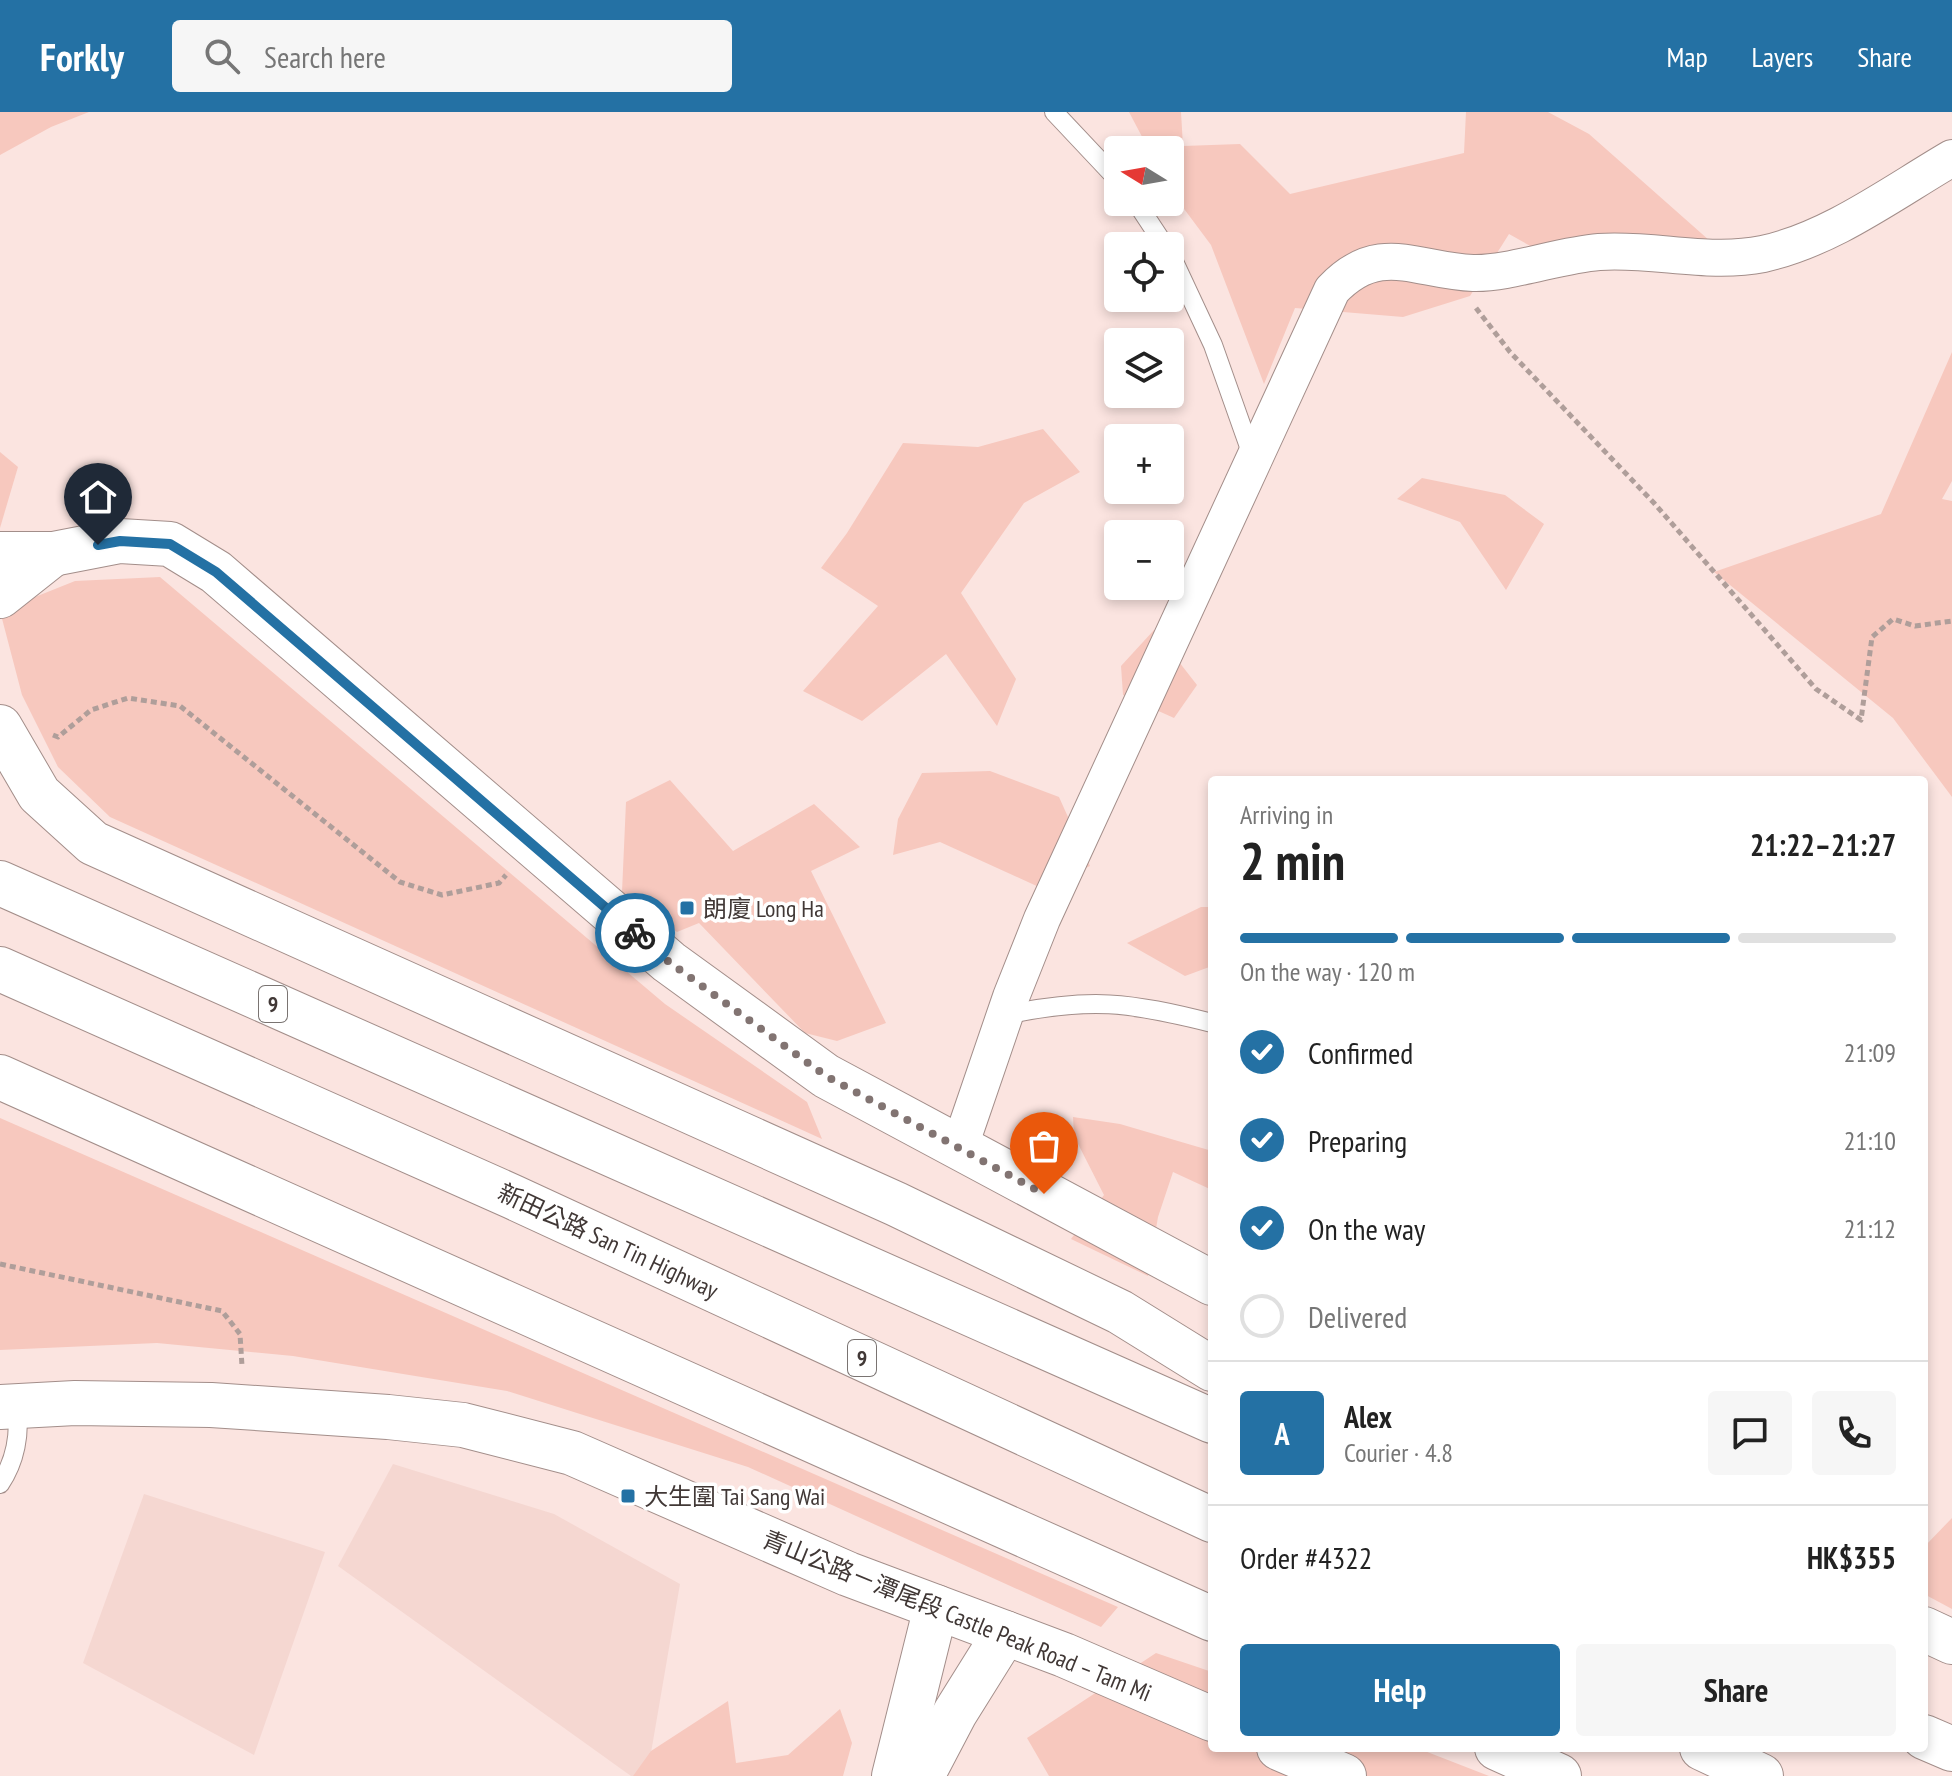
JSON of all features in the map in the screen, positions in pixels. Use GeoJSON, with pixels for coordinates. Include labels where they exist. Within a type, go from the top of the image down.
{"type":"FeatureCollection","features":[{"type":"Feature","properties":{"kind":"main road"},"geometry":{"type":"LineString","coordinates":[[0,554],[53,554],[120,541],[170,544],[216,572],[669,962],[826,1076],[1208,1281]]}},
{"type":"Feature","properties":{"kind":"main road"},"geometry":{"type":"LineString","coordinates":[[0,596],[53,554]]}},
{"type":"Feature","properties":{"kind":"main road"},"geometry":{"type":"LineString","coordinates":[[0,727],[39,794],[93,843],[896,1204],[1120,1312],[1208,1367]]}},
{"type":"Feature","properties":{"kind":"main road","name":"9"},"geometry":{"type":"LineString","coordinates":[[0,883],[1208,1419]]}},
{"type":"Feature","properties":{"kind":"main road","name":"新田公路 San Tin Highway"},"geometry":{"type":"LineString","coordinates":[[0,969],[513,1197],[1208,1518]]}},
{"type":"Feature","properties":{"kind":"main road"},"geometry":{"type":"LineString","coordinates":[[0,1077],[1208,1617]]}},
{"type":"Feature","properties":{"kind":"main road","name":"青山公路－潭尾段 Castle Peak Road – Tam Mi"},"geometry":{"type":"LineString","coordinates":[[8,1407],[75,1403],[211,1405],[463,1425],[572,1453],[721,1521],[1208,1717]]}},
{"type":"Feature","properties":{"kind":"main road"},"geometry":{"type":"LineString","coordinates":[[894,1776],[936,1607]]}},
{"type":"Feature","properties":{"kind":"main road"},"geometry":{"type":"LineString","coordinates":[[1928,1631],[1952,1642]]}},
{"type":"Feature","properties":{"kind":"main road"},"geometry":{"type":"LineString","coordinates":[[922,1776],[955,1713],[1005,1633]]}},
{"type":"Feature","properties":{"kind":"main road"},"geometry":{"type":"LineString","coordinates":[[1928,1739],[1952,1749]]}},
{"type":"Feature","properties":{"kind":"main road"},"geometry":{"type":"LineString","coordinates":[[1288,1752],[1344,1776]]}},
{"type":"Feature","properties":{"kind":"main road"},"geometry":{"type":"LineString","coordinates":[[1506,1752],[1559,1776]]}},
{"type":"Feature","properties":{"kind":"main road"},"geometry":{"type":"LineString","coordinates":[[1710,1752],[1761,1776]]}},
{"type":"Feature","properties":{"kind":"street"},"geometry":{"type":"LineString","coordinates":[[959,1149],[1042,919],[1255,463],[1332,290],[1347,274],[1374,262],[1402,260],[1476,273],[1599,252],[1625,251],[1729,260],[1804,242],[1952,158]]}},
{"type":"Feature","properties":{"kind":"lane"},"geometry":{"type":"LineString","coordinates":[[1054,112],[1104,165]]}},
{"type":"Feature","properties":{"kind":"lane"},"geometry":{"type":"LineString","coordinates":[[1184,283],[1213,345],[1255,463]]}},
{"type":"Feature","properties":{"kind":"lane"},"geometry":{"type":"LineString","coordinates":[[1005,1015],[1058,1004],[1106,1002],[1157,1009],[1208,1022]]}},
{"type":"Feature","properties":{"kind":"lane"},"geometry":{"type":"LineString","coordinates":[[0,1484],[14,1457],[19,1421],[8,1407]]}},
{"type":"Feature","properties":{"kind":"path"},"geometry":{"type":"LineString","coordinates":[[1446,270],[1510,352],[1654,503],[1816,689],[1861,720],[1872,637],[1893,619],[1915,626],[1952,621]]}},
{"type":"Feature","properties":{"kind":"path"},"geometry":{"type":"LineString","coordinates":[[58,737],[91,710],[128,698],[180,706],[400,882],[442,895],[499,883],[533,845]]}},
{"type":"Feature","properties":{"kind":"path"},"geometry":{"type":"LineString","coordinates":[[0,1264],[222,1311],[240,1334],[243,1369]]}},
{"type":"Feature","properties":{"kind":"shaded area"},"geometry":{"type":"Polygon","coordinates":[[[0,112],[89,112],[51,127],[0,155],[0,112]]]}},
{"type":"Feature","properties":{"kind":"shaded area"},"geometry":{"type":"Polygon","coordinates":[[[1129,112],[1181,112],[1182,136],[1142,136],[1129,112]]]}},
{"type":"Feature","properties":{"kind":"shaded area"},"geometry":{"type":"Polygon","coordinates":[[[1466,112],[1548,112],[1589,134],[1710,241],[1578,273],[1509,234],[1470,296],[1403,317],[1295,308],[1264,384],[1211,245],[1184,209],[1184,146],[1240,144],[1290,194],[1464,153],[1466,112]]]}},
{"type":"Feature","properties":{"kind":"shaded area"},"geometry":{"type":"Polygon","coordinates":[[[1952,352],[1952,481],[1942,499],[1952,501],[1952,797],[1893,718],[1714,572],[1881,514],[1952,352]]]}},
{"type":"Feature","properties":{"kind":"shaded area"},"geometry":{"type":"Polygon","coordinates":[[[1043,429],[1080,472],[1024,503],[961,593],[1016,679],[997,726],[946,654],[862,721],[803,691],[878,606],[821,568],[847,533],[903,443],[978,447],[1043,429]]]}},
{"type":"Feature","properties":{"kind":"shaded area"},"geometry":{"type":"Polygon","coordinates":[[[0,452],[18,467],[0,528],[0,452]]]}},
{"type":"Feature","properties":{"kind":"shaded area"},"geometry":{"type":"Polygon","coordinates":[[[1422,478],[1505,495],[1544,524],[1506,590],[1460,522],[1397,499],[1422,478]]]}},
{"type":"Feature","properties":{"kind":"shaded area"},"geometry":{"type":"Polygon","coordinates":[[[160,577],[665,1004],[807,1102],[822,1139],[110,817],[58,767],[22,695],[0,611],[75,581],[160,577]]]}},
{"type":"Feature","properties":{"kind":"shaded area"},"geometry":{"type":"Polygon","coordinates":[[[1154,630],[1197,685],[1174,718],[1123,695],[1121,666],[1154,630]]]}},
{"type":"Feature","properties":{"kind":"shaded area"},"geometry":{"type":"Polygon","coordinates":[[[990,771],[1059,797],[1090,866],[1041,888],[940,842],[893,855],[898,819],[922,773],[990,771]]]}},
{"type":"Feature","properties":{"kind":"shaded area"},"geometry":{"type":"Polygon","coordinates":[[[670,780],[733,851],[814,804],[860,847],[811,871],[886,1023],[837,1041],[805,1033],[699,923],[677,932],[622,892],[626,802],[670,780]]]}},
{"type":"Feature","properties":{"kind":"shaded area"},"geometry":{"type":"Polygon","coordinates":[[[1201,907],[1208,907],[1208,967],[1185,976],[1127,943],[1201,907]]]}},
{"type":"Feature","properties":{"kind":"shaded area"},"geometry":{"type":"Polygon","coordinates":[[[1073,1117],[1120,1124],[1208,1150],[1208,1188],[1173,1172],[1158,1217],[1148,1276],[1071,1239],[1104,1195],[1074,1136],[1073,1117]]]}},
{"type":"Feature","properties":{"kind":"shaded area"},"geometry":{"type":"Polygon","coordinates":[[[0,1118],[1118,1607],[1101,1627],[748,1467],[507,1391],[293,1356],[157,1343],[0,1350],[0,1118]]]}},
{"type":"Feature","properties":{"kind":"shaded area"},"geometry":{"type":"Polygon","coordinates":[[[393,1464],[554,1514],[680,1584],[647,1776],[631,1776],[338,1566],[393,1464]]]}},
{"type":"Feature","properties":{"kind":"shaded area"},"geometry":{"type":"Polygon","coordinates":[[[144,1494],[325,1552],[254,1755],[83,1663],[144,1494]]]}},
{"type":"Feature","properties":{"kind":"shaded area"},"geometry":{"type":"Polygon","coordinates":[[[1952,1518],[1952,1609],[1928,1596],[1928,1543],[1952,1518]]]}},
{"type":"Feature","properties":{"kind":"shaded area"},"geometry":{"type":"Polygon","coordinates":[[[1156,1653],[1208,1671],[1208,1752],[1427,1752],[1489,1776],[1049,1776],[1027,1738],[1156,1653]]]}},
{"type":"Feature","properties":{"kind":"shaded area"},"geometry":{"type":"Polygon","coordinates":[[[728,1701],[736,1763],[788,1755],[840,1709],[852,1743],[843,1776],[633,1776],[651,1751],[728,1701]]]}},
{"type":"Feature","properties":{"kind":"way so far"},"geometry":{"type":"LineString","coordinates":[[635,933],[669,962],[826,1076],[1044,1194]]}},
{"type":"Feature","properties":{"kind":"place","name":"朗廈 Long Ha"},"geometry":{"type":"Point","coordinates":[687,908]}},
{"type":"Feature","properties":{"kind":"place","name":"大生圍 Tai Sang Wai"},"geometry":{"type":"Point","coordinates":[628,1496]}},
{"type":"Feature","properties":{"kind":"route"},"geometry":{"type":"LineString","coordinates":[[98,545],[120,541],[170,544],[216,572],[635,933]]}}]}
